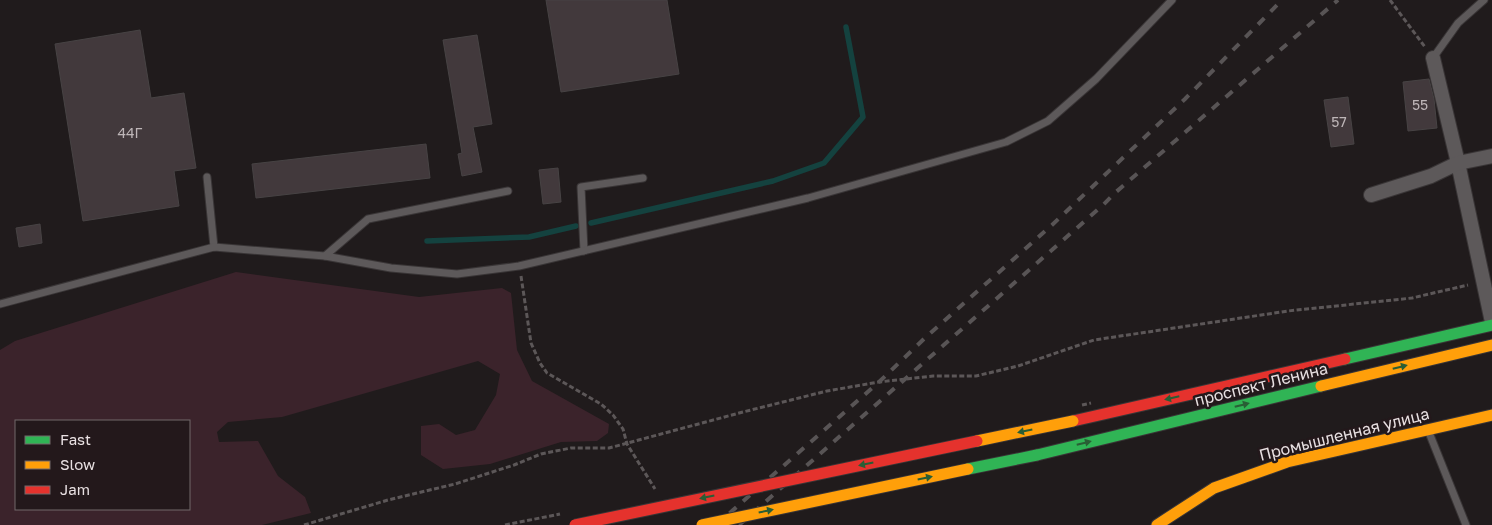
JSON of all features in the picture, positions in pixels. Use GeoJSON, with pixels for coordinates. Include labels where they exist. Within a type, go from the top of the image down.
{"type":"FeatureCollection","features":[{"type":"Feature","properties":{"kind":"main road","name":"проспект Ленина"},"geometry":{"type":"LineString","coordinates":[[575,525],[1072,421],[1492,323]]}},
{"type":"Feature","properties":{"kind":"main road","name":"проспект Ленина"},"geometry":{"type":"LineString","coordinates":[[702,525],[1037,455],[1492,345]]}},
{"type":"Feature","properties":{"kind":"main road","name":"Промышленная улица"},"geometry":{"type":"LineString","coordinates":[[1157,525],[1214,488],[1287,462],[1492,415]]}},
{"type":"Feature","properties":{"kind":"street"},"geometry":{"type":"LineString","coordinates":[[1433,58],[1458,163],[1492,323]]}},
{"type":"Feature","properties":{"kind":"street"},"geometry":{"type":"LineString","coordinates":[[1371,195],[1431,176],[1458,163],[1492,156]]}},
{"type":"Feature","properties":{"kind":"lane"},"geometry":{"type":"LineString","coordinates":[[0,304],[214,247],[325,256],[391,268],[457,274],[519,266],[808,198],[1006,142],[1048,121],[1096,79],[1172,0]]}},
{"type":"Feature","properties":{"kind":"lane"},"geometry":{"type":"LineString","coordinates":[[1433,58],[1458,23],[1484,0]]}},
{"type":"Feature","properties":{"kind":"lane"},"geometry":{"type":"LineString","coordinates":[[207,177],[214,247]]}},
{"type":"Feature","properties":{"kind":"lane"},"geometry":{"type":"LineString","coordinates":[[584,251],[581,187],[643,178]]}},
{"type":"Feature","properties":{"kind":"lane"},"geometry":{"type":"LineString","coordinates":[[325,256],[368,219],[508,191]]}},
{"type":"Feature","properties":{"kind":"lane"},"geometry":{"type":"LineString","coordinates":[[1427,429],[1466,525]]}},
{"type":"Feature","properties":{"kind":"path"},"geometry":{"type":"LineString","coordinates":[[1390,0],[1433,58]]}},
{"type":"Feature","properties":{"kind":"path"},"geometry":{"type":"LineString","coordinates":[[519,266],[531,343],[540,363],[547,373],[601,404],[613,415],[623,429],[628,444]]}},
{"type":"Feature","properties":{"kind":"path"},"geometry":{"type":"LineString","coordinates":[[304,525],[388,500],[455,484],[541,454],[571,448],[609,448],[628,444],[827,391],[879,382],[933,376],[976,376],[1018,366],[1094,340],[1288,311],[1412,298],[1484,281]]}},
{"type":"Feature","properties":{"kind":"path"},"geometry":{"type":"LineString","coordinates":[[505,525],[560,514]]}},
{"type":"Feature","properties":{"kind":"shaded area"},"geometry":{"type":"Polygon","coordinates":[[[236,272],[419,297],[502,288],[511,293],[517,350],[532,381],[609,424],[608,433],[597,441],[561,442],[490,464],[443,469],[421,455],[421,426],[439,424],[456,435],[475,430],[496,395],[500,374],[478,361],[282,417],[228,422],[217,432],[219,442],[258,441],[278,476],[305,497],[311,513],[262,525],[0,525],[0,350],[15,341],[236,272]]]}},
{"type":"Feature","properties":{"kind":"building"},"geometry":{"type":"Polygon","coordinates":[[[546,0],[667,0],[679,74],[561,92],[546,0]]]}},
{"type":"Feature","properties":{"kind":"building"},"geometry":{"type":"Polygon","coordinates":[[[140,30],[151,98],[184,93],[196,168],[174,171],[179,206],[83,221],[55,44],[140,30]]]}},
{"type":"Feature","properties":{"kind":"building"},"geometry":{"type":"Polygon","coordinates":[[[477,35],[492,124],[473,127],[482,172],[462,176],[458,154],[462,153],[443,40],[477,35]]]}},
{"type":"Feature","properties":{"kind":"building"},"geometry":{"type":"Polygon","coordinates":[[[1429,79],[1434,99],[1437,128],[1408,131],[1403,82],[1429,79]]]}},
{"type":"Feature","properties":{"kind":"building"},"geometry":{"type":"Polygon","coordinates":[[[1348,97],[1354,144],[1331,147],[1324,100],[1348,97]]]}},
{"type":"Feature","properties":{"kind":"building"},"geometry":{"type":"Polygon","coordinates":[[[426,144],[430,178],[256,198],[252,164],[426,144]]]}},
{"type":"Feature","properties":{"kind":"building"},"geometry":{"type":"Polygon","coordinates":[[[558,168],[561,202],[543,204],[539,170],[558,168]]]}},
{"type":"Feature","properties":{"kind":"building"},"geometry":{"type":"Polygon","coordinates":[[[40,224],[42,243],[19,247],[16,228],[40,224]]]}},
{"type":"Feature","properties":{"kind":"waterway"},"geometry":{"type":"LineString","coordinates":[[591,223],[773,181],[824,163],[863,117],[846,27]]}},
{"type":"Feature","properties":{"kind":"waterway"},"geometry":{"type":"LineString","coordinates":[[427,241],[529,237],[576,226]]}},
{"type":"Feature","properties":{"kind":"railway"},"geometry":{"type":"LineString","coordinates":[[716,525],[879,382],[926,337],[1052,225],[1185,99],[1282,0]]}},
{"type":"Feature","properties":{"kind":"railway"},"geometry":{"type":"LineString","coordinates":[[739,525],[1116,192],[1338,0]]}},
{"type":"Feature","properties":{"kind":"traffic: fast"},"geometry":{"type":"LineString","coordinates":[[1345,359],[1492,325]]}},
{"type":"Feature","properties":{"kind":"traffic: fast"},"geometry":{"type":"LineString","coordinates":[[1037,455],[1321,386]]}},
{"type":"Feature","properties":{"kind":"traffic: fast"},"geometry":{"type":"LineString","coordinates":[[968,469],[1037,455]]}},
{"type":"Feature","properties":{"kind":"traffic: slow"},"geometry":{"type":"LineString","coordinates":[[1321,386],[1492,345]]}},
{"type":"Feature","properties":{"kind":"traffic: slow"},"geometry":{"type":"LineString","coordinates":[[1157,525],[1214,488],[1287,462],[1492,415]]}},
{"type":"Feature","properties":{"kind":"traffic: slow"},"geometry":{"type":"LineString","coordinates":[[977,441],[1073,421]]}},
{"type":"Feature","properties":{"kind":"traffic: slow"},"geometry":{"type":"LineString","coordinates":[[702,525],[968,469]]}},
{"type":"Feature","properties":{"kind":"traffic: jam"},"geometry":{"type":"LineString","coordinates":[[1073,421],[1345,359]]}},
{"type":"Feature","properties":{"kind":"traffic: jam"},"geometry":{"type":"LineString","coordinates":[[575,525],[977,441]]}}]}
